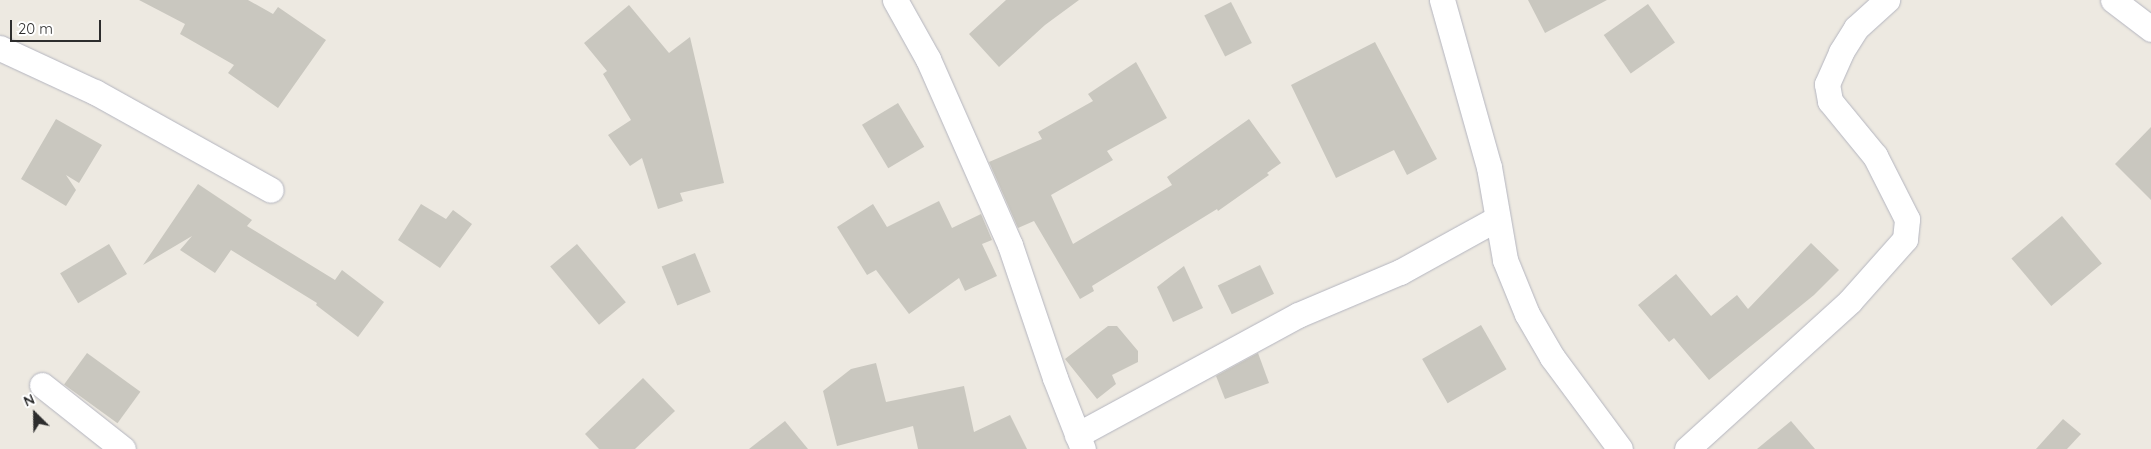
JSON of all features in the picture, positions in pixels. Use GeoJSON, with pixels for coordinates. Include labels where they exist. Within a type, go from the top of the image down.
{"type":"FeatureCollection","features":[{"type":"Feature","properties":{"kind":"street"},"geometry":{"type":"LineString","coordinates":[[895,0],[928,59],[1010,245],[1055,378],[1080,442],[1298,315],[1400,272],[1496,219]]}},
{"type":"Feature","properties":{"kind":"street"},"geometry":{"type":"LineString","coordinates":[[1442,0],[1489,167],[1496,219],[1505,260],[1527,314],[1552,357],[1620,449]]}},
{"type":"Feature","properties":{"kind":"street"},"geometry":{"type":"LineString","coordinates":[[1687,449],[1850,301],[1906,240],[1907,219],[1876,156],[1830,101],[1827,84],[1840,52],[1856,28],[1887,0]]}},
{"type":"Feature","properties":{"kind":"street"},"geometry":{"type":"LineString","coordinates":[[2113,0],[2151,29]]}},
{"type":"Feature","properties":{"kind":"street"},"geometry":{"type":"LineString","coordinates":[[0,48],[95,92],[270,190]]}},
{"type":"Feature","properties":{"kind":"street"},"geometry":{"type":"LineString","coordinates":[[42,385],[123,449]]}},
{"type":"Feature","properties":{"kind":"building"},"geometry":{"type":"Polygon","coordinates":[[[139,0],[248,0],[273,14],[278,7],[326,40],[278,108],[228,73],[234,65],[180,34],[185,24],[139,0]]]}},
{"type":"Feature","properties":{"kind":"building"},"geometry":{"type":"Polygon","coordinates":[[[1006,0],[1079,0],[1045,25],[999,67],[969,34],[1006,0]]]}},
{"type":"Feature","properties":{"kind":"building"},"geometry":{"type":"Polygon","coordinates":[[[1528,0],[1607,0],[1545,33],[1528,0]]]}},
{"type":"Feature","properties":{"kind":"building"},"geometry":{"type":"Polygon","coordinates":[[[1231,2],[1252,43],[1225,57],[1204,16],[1231,2]]]}},
{"type":"Feature","properties":{"kind":"building"},"geometry":{"type":"Polygon","coordinates":[[[1648,4],[1675,43],[1631,73],[1604,35],[1648,4]]]}},
{"type":"Feature","properties":{"kind":"building"},"geometry":{"type":"Polygon","coordinates":[[[629,5],[669,53],[690,37],[724,183],[680,193],[683,201],[658,209],[642,158],[630,166],[608,135],[631,120],[603,74],[607,71],[584,43],[629,5]]]}},
{"type":"Feature","properties":{"kind":"building"},"geometry":{"type":"Polygon","coordinates":[[[1375,42],[1437,159],[1407,175],[1394,150],[1336,178],[1291,85],[1375,42]]]}},
{"type":"Feature","properties":{"kind":"building"},"geometry":{"type":"Polygon","coordinates":[[[1136,62],[1167,118],[1107,151],[1113,160],[1051,195],[1073,244],[1172,185],[1167,177],[1249,119],[1281,163],[1267,173],[1269,175],[1218,211],[1217,209],[1092,286],[1094,291],[1080,299],[1034,221],[1018,228],[989,162],[1042,139],[1038,132],[1093,101],[1088,94],[1136,62]]]}},
{"type":"Feature","properties":{"kind":"building"},"geometry":{"type":"Polygon","coordinates":[[[898,103],[924,147],[888,168],[862,125],[898,103]]]}},
{"type":"Feature","properties":{"kind":"building"},"geometry":{"type":"Polygon","coordinates":[[[56,119],[102,145],[79,183],[66,175],[76,190],[66,206],[21,179],[56,119]]]}},
{"type":"Feature","properties":{"kind":"building"},"geometry":{"type":"Polygon","coordinates":[[[2151,127],[2151,200],[2115,164],[2151,127]]]}},
{"type":"Feature","properties":{"kind":"building"},"geometry":{"type":"Polygon","coordinates":[[[198,184],[252,220],[247,226],[335,280],[342,270],[384,302],[358,337],[316,305],[317,303],[231,250],[215,273],[180,250],[192,236],[143,265],[198,184]]]}},
{"type":"Feature","properties":{"kind":"building"},"geometry":{"type":"Polygon","coordinates":[[[939,201],[952,228],[981,214],[992,240],[982,244],[997,276],[965,291],[959,278],[909,314],[876,270],[867,275],[837,227],[873,204],[887,227],[939,201]]]}},
{"type":"Feature","properties":{"kind":"building"},"geometry":{"type":"Polygon","coordinates":[[[421,204],[446,219],[453,210],[472,224],[440,268],[398,240],[421,204]]]}},
{"type":"Feature","properties":{"kind":"building"},"geometry":{"type":"Polygon","coordinates":[[[2062,216],[2102,263],[2051,306],[2011,258],[2062,216]]]}},
{"type":"Feature","properties":{"kind":"building"},"geometry":{"type":"Polygon","coordinates":[[[1811,243],[1839,270],[1814,295],[1709,380],[1674,338],[1669,342],[1638,305],[1676,274],[1711,316],[1737,295],[1748,309],[1811,243]]]}},
{"type":"Feature","properties":{"kind":"building"},"geometry":{"type":"Polygon","coordinates":[[[109,244],[127,274],[78,303],[60,273],[109,244]]]}},
{"type":"Feature","properties":{"kind":"building"},"geometry":{"type":"Polygon","coordinates":[[[577,244],[626,302],[599,325],[550,266],[577,244]]]}},
{"type":"Feature","properties":{"kind":"building"},"geometry":{"type":"Polygon","coordinates":[[[695,253],[711,292],[677,305],[662,266],[695,253]]]}},
{"type":"Feature","properties":{"kind":"building"},"geometry":{"type":"Polygon","coordinates":[[[1260,265],[1274,294],[1232,314],[1218,286],[1260,265]]]}},
{"type":"Feature","properties":{"kind":"building"},"geometry":{"type":"Polygon","coordinates":[[[1184,266],[1203,308],[1173,322],[1157,287],[1184,266]]]}},
{"type":"Feature","properties":{"kind":"building"},"geometry":{"type":"Polygon","coordinates":[[[1481,325],[1506,369],[1448,403],[1422,359],[1481,325]]]}},
{"type":"Feature","properties":{"kind":"building"},"geometry":{"type":"Polygon","coordinates":[[[1108,326],[1117,326],[1138,351],[1138,362],[1112,375],[1116,384],[1097,399],[1065,359],[1108,326]]]}},
{"type":"Feature","properties":{"kind":"building"},"geometry":{"type":"Polygon","coordinates":[[[87,353],[140,392],[117,423],[64,385],[87,353]]]}},
{"type":"Feature","properties":{"kind":"building"},"geometry":{"type":"Polygon","coordinates":[[[1258,353],[1269,383],[1225,399],[1216,376],[1258,353]]]}},
{"type":"Feature","properties":{"kind":"building"},"geometry":{"type":"Polygon","coordinates":[[[876,363],[886,402],[964,386],[974,432],[1010,415],[1027,449],[918,449],[913,426],[837,446],[823,391],[851,369],[876,363]]]}},
{"type":"Feature","properties":{"kind":"building"},"geometry":{"type":"Polygon","coordinates":[[[643,378],[675,411],[635,449],[599,449],[585,434],[643,378]]]}},
{"type":"Feature","properties":{"kind":"building"},"geometry":{"type":"Polygon","coordinates":[[[2063,419],[2081,434],[2067,449],[2036,449],[2063,419]]]}},
{"type":"Feature","properties":{"kind":"building"},"geometry":{"type":"Polygon","coordinates":[[[785,421],[808,449],[749,449],[785,421]]]}},
{"type":"Feature","properties":{"kind":"building"},"geometry":{"type":"Polygon","coordinates":[[[1791,421],[1815,449],[1757,449],[1791,421]]]}}]}
